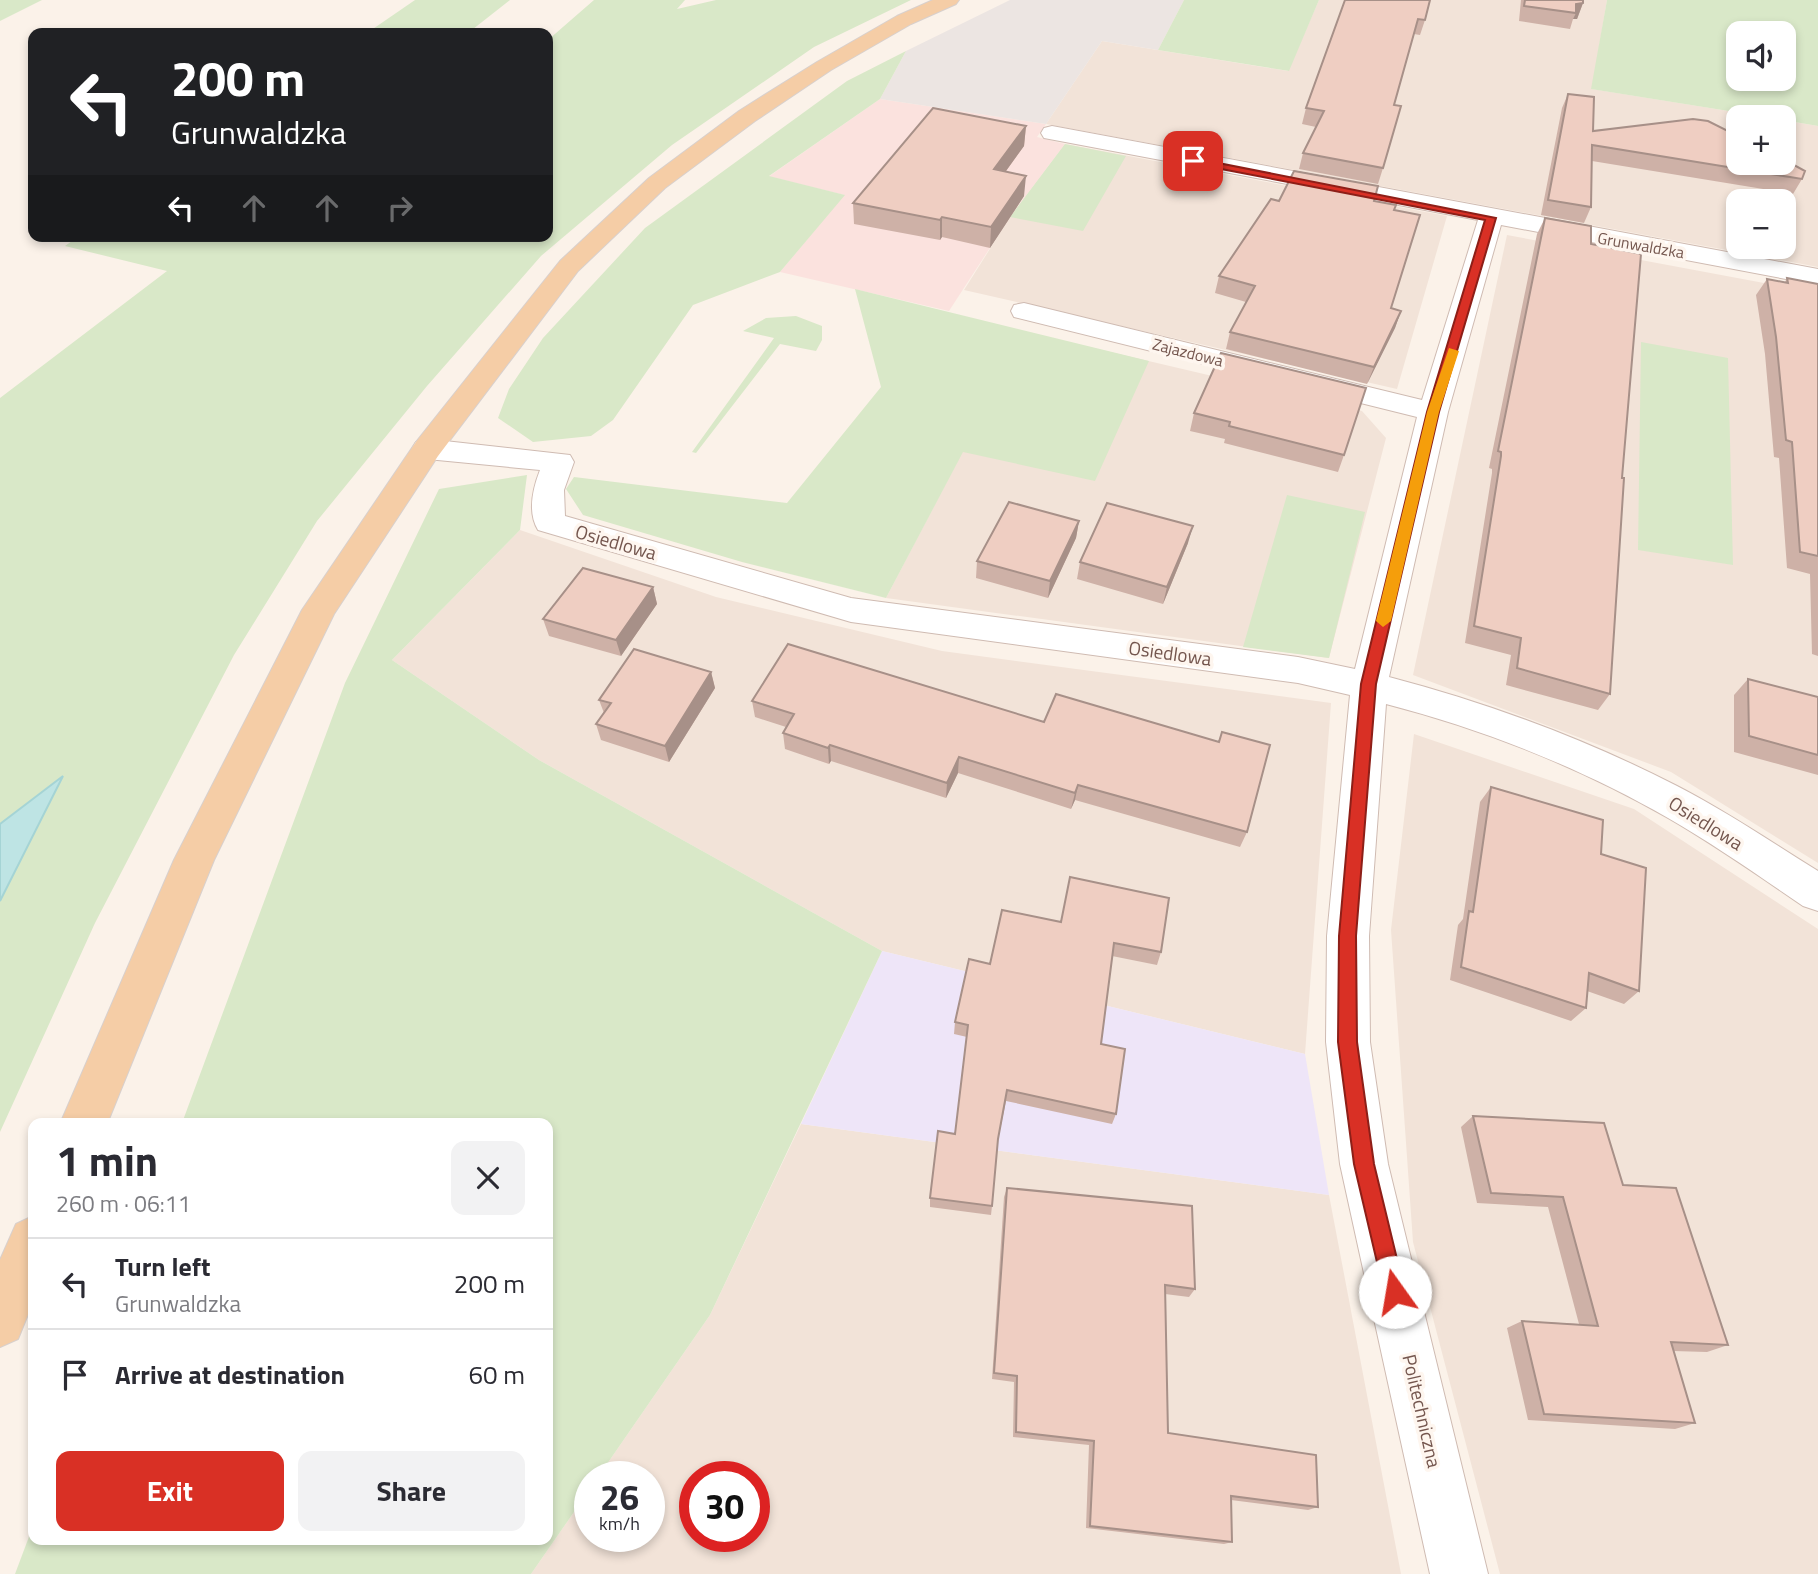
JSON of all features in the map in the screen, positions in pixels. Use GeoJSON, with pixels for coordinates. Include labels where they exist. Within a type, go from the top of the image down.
{"type":"FeatureCollection","features":[{"type":"Feature","properties":{"kind":"main road"},"geometry":{"type":"LineString","coordinates":[[86,1118],[194,860],[319,610],[426,449],[569,266],[657,183],[747,116],[824,66],[904,20],[949,0]]}},
{"type":"Feature","properties":{"kind":"main road"},"geometry":{"type":"LineString","coordinates":[[0,1321],[28,1253]]}},
{"type":"Feature","properties":{"kind":"street","name":"Grunwaldzka"},"geometry":{"type":"LineString","coordinates":[[1052,134],[1818,277]]}},
{"type":"Feature","properties":{"kind":"street","name":"Politechniczna"},"geometry":{"type":"LineString","coordinates":[[1459,1574],[1364,1164],[1348,1042],[1348,936],[1368,684],[1433,412],[1491,218]]}},
{"type":"Feature","properties":{"kind":"street","name":"Zajazdowa"},"geometry":{"type":"LineString","coordinates":[[1024,311],[1433,412]]}},
{"type":"Feature","properties":{"kind":"street","name":"Osiedlowa"},"geometry":{"type":"LineString","coordinates":[[426,449],[559,462],[548,490],[549,522],[851,610],[1284,668],[1368,684],[1523,734],[1595,762],[1667,798],[1818,893]]}},
{"type":"Feature","properties":{"kind":"shaded area"},"geometry":{"type":"Polygon","coordinates":[[[1010,0],[1184,0],[1158,50],[1102,41],[1046,124],[880,99],[906,51],[1010,0]]]}},
{"type":"Feature","properties":{"kind":"shaded area"},"geometry":{"type":"Polygon","coordinates":[[[1319,0],[1607,0],[1592,89],[1726,111],[1726,175],[1796,175],[1796,122],[1818,126],[1818,267],[1775,259],[1796,259],[1796,189],[1726,189],[1726,250],[1046,124],[1102,41],[1288,71],[1319,0]]]}},
{"type":"Feature","properties":{"kind":"shaded area"},"geometry":{"type":"Polygon","coordinates":[[[880,99],[1046,124],[1037,137],[1065,144],[1010,217],[949,311],[780,272],[844,195],[768,177],[880,99]]]}},
{"type":"Feature","properties":{"kind":"shaded area"},"geometry":{"type":"Polygon","coordinates":[[[1065,144],[1447,216],[1397,389],[964,290],[1010,217],[1065,144]]]}},
{"type":"Feature","properties":{"kind":"shaded area"},"geometry":{"type":"Polygon","coordinates":[[[1507,235],[1818,293],[1818,863],[1671,772],[1413,675],[1507,235]]]}},
{"type":"Feature","properties":{"kind":"shaded area"},"geometry":{"type":"Polygon","coordinates":[[[1025,332],[1362,411],[1386,438],[1329,658],[886,598],[1025,332]]]}},
{"type":"Feature","properties":{"kind":"shaded area"},"geometry":{"type":"Polygon","coordinates":[[[520,530],[716,597],[942,651],[1331,703],[1305,1054],[882,951],[539,760],[392,660],[520,530]]]}},
{"type":"Feature","properties":{"kind":"shaded area"},"geometry":{"type":"Polygon","coordinates":[[[1414,734],[1634,809],[1818,929],[1818,1574],[1500,1574],[1413,1242],[1391,930],[1414,734]]]}},
{"type":"Feature","properties":{"kind":"shaded area"},"geometry":{"type":"Polygon","coordinates":[[[882,951],[1305,1054],[1329,1195],[801,1124],[882,951]]]}},
{"type":"Feature","properties":{"kind":"shaded area"},"geometry":{"type":"Polygon","coordinates":[[[801,1124],[1329,1195],[1401,1574],[531,1574],[574,1512],[574,1552],[665,1552],[665,1461],[609,1461],[710,1315],[801,1124]]]}},
{"type":"Feature","properties":{"kind":"green space"},"geometry":{"type":"Polygon","coordinates":[[[0,0],[42,0],[0,21],[0,0]]]}},
{"type":"Feature","properties":{"kind":"green space"},"geometry":{"type":"Polygon","coordinates":[[[415,0],[510,0],[474,28],[374,28],[415,0]]]}},
{"type":"Feature","properties":{"kind":"green space"},"geometry":{"type":"Polygon","coordinates":[[[594,0],[685,0],[677,9],[716,0],[911,0],[814,47],[672,145],[541,256],[427,386],[317,521],[234,655],[95,923],[0,1132],[0,398],[167,271],[65,246],[71,242],[553,242],[553,36],[594,0]]]}},
{"type":"Feature","properties":{"kind":"green space"},"geometry":{"type":"Polygon","coordinates":[[[1184,0],[1319,0],[1289,71],[1158,50],[1184,0]]]}},
{"type":"Feature","properties":{"kind":"green space"},"geometry":{"type":"Polygon","coordinates":[[[1607,0],[1818,0],[1818,126],[1796,122],[1796,105],[1726,105],[1726,111],[1591,89],[1607,0]]]}},
{"type":"Feature","properties":{"kind":"green space"},"geometry":{"type":"Polygon","coordinates":[[[906,51],[880,99],[769,176],[845,195],[780,272],[693,305],[613,420],[591,436],[533,442],[498,418],[509,389],[543,338],[645,228],[847,81],[906,51]]]}},
{"type":"Feature","properties":{"kind":"green space"},"geometry":{"type":"Polygon","coordinates":[[[1065,144],[1126,156],[1083,231],[1010,217],[1065,144]]]}},
{"type":"Feature","properties":{"kind":"green space"},"geometry":{"type":"Polygon","coordinates":[[[855,289],[1149,361],[1095,481],[963,452],[886,598],[742,562],[583,515],[566,489],[574,477],[787,503],[881,387],[855,289]]]}},
{"type":"Feature","properties":{"kind":"green space"},"geometry":{"type":"Polygon","coordinates":[[[796,316],[822,326],[822,340],[816,351],[780,344],[696,453],[692,452],[774,338],[743,331],[766,318],[796,316]]]}},
{"type":"Feature","properties":{"kind":"green space"},"geometry":{"type":"Polygon","coordinates":[[[1641,342],[1728,358],[1733,565],[1638,550],[1641,342]]]}},
{"type":"Feature","properties":{"kind":"green space"},"geometry":{"type":"Polygon","coordinates":[[[527,475],[520,530],[392,660],[539,760],[882,951],[710,1315],[609,1461],[574,1461],[574,1512],[553,1542],[553,1118],[184,1118],[345,683],[439,489],[527,475]]]}},
{"type":"Feature","properties":{"kind":"green space"},"geometry":{"type":"Polygon","coordinates":[[[1287,495],[1365,512],[1329,658],[1243,647],[1287,495]]]}},
{"type":"Feature","properties":{"kind":"green space"},"geometry":{"type":"Polygon","coordinates":[[[28,1539],[28,1545],[551,1545],[531,1574],[15,1574],[28,1539]]]}},
{"type":"Feature","properties":{"kind":"water"},"geometry":{"type":"Polygon","coordinates":[[[63,776],[0,901],[0,824],[63,776]]]}},
{"type":"Feature","properties":{"kind":"building"},"geometry":{"type":"Polygon","coordinates":[[[1345,0],[1430,0],[1425,20],[1418,19],[1394,105],[1401,106],[1383,168],[1303,153],[1324,111],[1306,108],[1345,0]]]}},
{"type":"Feature","properties":{"kind":"building"},"geometry":{"type":"Polygon","coordinates":[[[1525,0],[1583,0],[1583,3],[1576,4],[1576,13],[1524,6],[1525,0]]]}},
{"type":"Feature","properties":{"kind":"building"},"geometry":{"type":"Polygon","coordinates":[[[1568,94],[1594,97],[1593,131],[1693,119],[1708,121],[1726,130],[1726,167],[1592,145],[1591,207],[1548,200],[1568,94]]]}},
{"type":"Feature","properties":{"kind":"building"},"geometry":{"type":"Polygon","coordinates":[[[933,108],[1026,126],[994,169],[1026,176],[991,227],[853,203],[933,108]]]}},
{"type":"Feature","properties":{"kind":"building"},"geometry":{"type":"Polygon","coordinates":[[[1796,166],[1805,171],[1802,179],[1777,175],[1796,175],[1796,166]]]}},
{"type":"Feature","properties":{"kind":"building"},"geometry":{"type":"Polygon","coordinates":[[[1294,171],[1378,186],[1374,201],[1396,205],[1394,210],[1420,215],[1391,308],[1401,311],[1374,367],[1230,332],[1255,286],[1219,276],[1271,199],[1279,201],[1294,171]]]}},
{"type":"Feature","properties":{"kind":"building"},"geometry":{"type":"Polygon","coordinates":[[[1545,218],[1591,226],[1591,244],[1641,254],[1622,478],[1610,694],[1517,668],[1521,638],[1474,626],[1501,456],[1498,451],[1545,218]]]}},
{"type":"Feature","properties":{"kind":"building"},"geometry":{"type":"Polygon","coordinates":[[[1787,278],[1818,284],[1818,556],[1800,552],[1792,442],[1786,440],[1776,337],[1767,279],[1788,283],[1787,278]]]}},
{"type":"Feature","properties":{"kind":"building"},"geometry":{"type":"Polygon","coordinates":[[[1221,353],[1366,388],[1344,455],[1229,426],[1230,422],[1194,413],[1221,353]]]}},
{"type":"Feature","properties":{"kind":"building"},"geometry":{"type":"Polygon","coordinates":[[[1009,502],[1079,521],[1050,581],[977,561],[1009,502]]]}},
{"type":"Feature","properties":{"kind":"building"},"geometry":{"type":"Polygon","coordinates":[[[1107,503],[1193,526],[1167,587],[1080,562],[1107,503]]]}},
{"type":"Feature","properties":{"kind":"building"},"geometry":{"type":"Polygon","coordinates":[[[583,568],[653,587],[616,640],[543,619],[583,568]]]}},
{"type":"Feature","properties":{"kind":"building"},"geometry":{"type":"Polygon","coordinates":[[[788,644],[1044,722],[1056,694],[1219,742],[1222,732],[1270,745],[1247,832],[1078,785],[1075,793],[959,757],[947,783],[830,745],[828,748],[783,733],[794,714],[752,701],[788,644]]]}},
{"type":"Feature","properties":{"kind":"building"},"geometry":{"type":"Polygon","coordinates":[[[634,649],[711,672],[665,746],[596,724],[611,703],[599,700],[634,649]]]}},
{"type":"Feature","properties":{"kind":"building"},"geometry":{"type":"Polygon","coordinates":[[[1748,679],[1818,697],[1818,755],[1749,736],[1748,679]]]}},
{"type":"Feature","properties":{"kind":"building"},"geometry":{"type":"Polygon","coordinates":[[[1491,787],[1603,820],[1601,854],[1646,868],[1639,991],[1589,973],[1586,1008],[1461,967],[1469,911],[1473,912],[1491,787]]]}},
{"type":"Feature","properties":{"kind":"building"},"geometry":{"type":"Polygon","coordinates":[[[1070,877],[1169,898],[1161,952],[1114,943],[1101,1044],[1125,1049],[1116,1114],[1007,1090],[998,1139],[992,1206],[930,1198],[938,1131],[955,1134],[968,1025],[955,1022],[969,959],[990,964],[1002,910],[1061,922],[1070,877]]]}},
{"type":"Feature","properties":{"kind":"building"},"geometry":{"type":"Polygon","coordinates":[[[1473,1116],[1604,1123],[1623,1185],[1676,1188],[1728,1345],[1671,1342],[1695,1423],[1544,1414],[1522,1321],[1598,1326],[1563,1197],[1491,1193],[1473,1116]]]}},
{"type":"Feature","properties":{"kind":"building"},"geometry":{"type":"Polygon","coordinates":[[[1007,1188],[1192,1206],[1195,1289],[1165,1285],[1168,1433],[1316,1455],[1318,1507],[1231,1496],[1232,1542],[1090,1526],[1094,1441],[1016,1432],[1017,1376],[994,1373],[1007,1188]]]}},
{"type":"Feature","properties":{"kind":"slow traffic"},"geometry":{"type":"LineString","coordinates":[[1383,621],[1433,412],[1453,351]]}},
{"type":"Feature","properties":{"kind":"route"},"geometry":{"type":"LineString","coordinates":[[1193,161],[1491,218],[1433,412],[1368,684],[1348,936],[1348,1042],[1364,1164],[1395,1292]]}}]}
